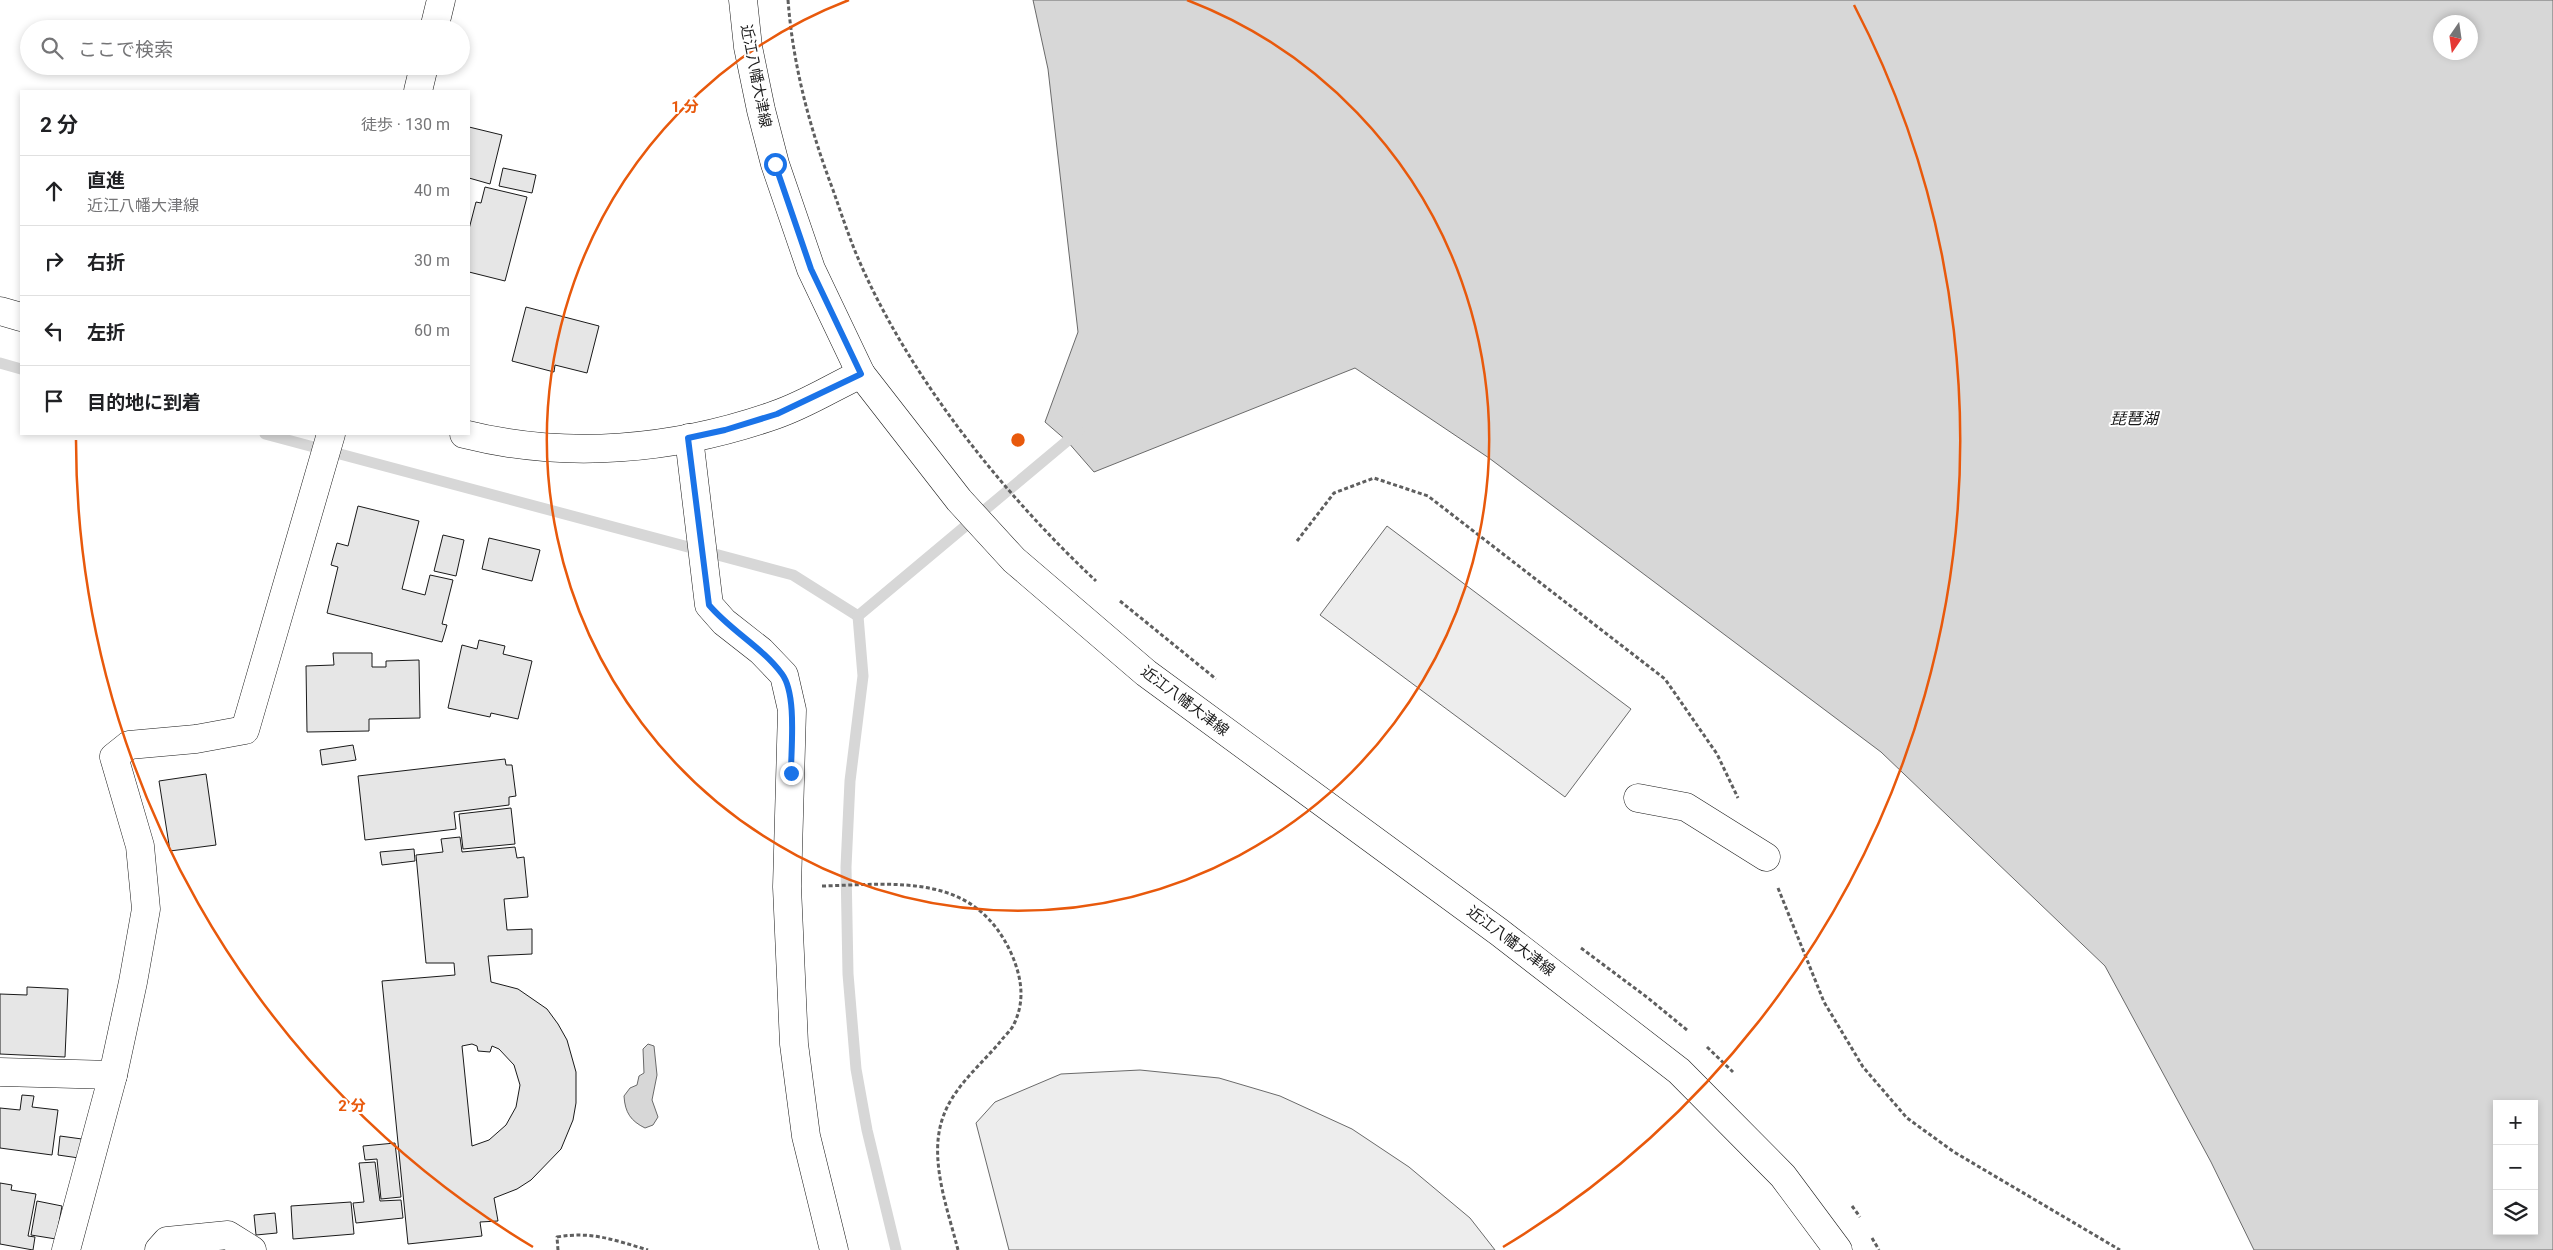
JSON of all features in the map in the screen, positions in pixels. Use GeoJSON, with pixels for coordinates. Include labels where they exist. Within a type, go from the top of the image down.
{"type":"FeatureCollection","features":[{"type":"Feature","properties":{"kind":"main road"},"geometry":{"type":"LineString","coordinates":[[436,20],[441,0]]}},
{"type":"Feature","properties":{"kind":"main road","name":"近江八幡大津線"},"geometry":{"type":"LineString","coordinates":[[743,0],[754,74],[775,164],[811,269],[861,374],[959,500],[1014,560],[1146,673],[1523,950],[1679,1071],[1783,1176],[1838,1250]]}},
{"type":"Feature","properties":{"kind":"main road"},"geometry":{"type":"LineString","coordinates":[[418,90],[422,75]]}},
{"type":"Feature","properties":{"kind":"main road"},"geometry":{"type":"LineString","coordinates":[[0,311],[20,317]]}},
{"type":"Feature","properties":{"kind":"main road"},"geometry":{"type":"LineString","coordinates":[[468,435],[501,443],[566,449],[619,449],[725,430],[777,414],[861,374]]}},
{"type":"Feature","properties":{"kind":"main road"},"geometry":{"type":"LineString","coordinates":[[66,1250],[113,1075],[146,910],[140,846],[114,757],[129,745],[196,739],[245,730],[330,438]]}},
{"type":"Feature","properties":{"kind":"main road"},"geometry":{"type":"LineString","coordinates":[[688,438],[709,605],[724,622],[761,651],[784,675],[792,710],[787,886],[794,1044],[805,1126],[834,1250]]}},
{"type":"Feature","properties":{"kind":"main road"},"geometry":{"type":"LineString","coordinates":[[1638,798],[1686,807],[1766,857]]}},
{"type":"Feature","properties":{"kind":"main road"},"geometry":{"type":"LineString","coordinates":[[0,1072],[113,1075]]}},
{"type":"Feature","properties":{"kind":"main road"},"geometry":{"type":"LineString","coordinates":[[159,1250],[167,1241],[228,1235],[252,1250]]}},
{"type":"Feature","properties":{"kind":"path"},"geometry":{"type":"LineString","coordinates":[[788,0],[790,26],[806,112],[856,252],[887,314],[922,374],[987,466],[1022,505]]}},
{"type":"Feature","properties":{"kind":"path"},"geometry":{"type":"LineString","coordinates":[[787,886],[876,884],[946,890],[975,906],[1001,932],[1020,980],[1022,1002],[1013,1026],[954,1095],[942,1120],[937,1142],[940,1169],[958,1250]]}},
{"type":"Feature","properties":{"kind":"path"},"geometry":{"type":"LineString","coordinates":[[558,1250],[557,1237],[579,1234],[602,1236],[648,1250]]}},
{"type":"Feature","properties":{"kind":"shaded area"},"geometry":{"type":"Polygon","coordinates":[[[1387,526],[1631,709],[1565,797],[1320,615],[1387,526]]]}},
{"type":"Feature","properties":{"kind":"shaded area"},"geometry":{"type":"Polygon","coordinates":[[[1140,1070],[1219,1078],[1280,1096],[1352,1129],[1409,1167],[1470,1218],[1495,1250],[1009,1250],[976,1123],[995,1102],[1061,1074],[1140,1070]]]}},
{"type":"Feature","properties":{"kind":"water","name":"琵琶湖"},"geometry":{"type":"Polygon","coordinates":[[[1033,0],[2553,0],[2553,1250],[2254,1250],[2211,1162],[2105,966],[1881,752],[1489,458],[1355,368],[1094,472],[1067,441],[1045,422],[1078,332],[1048,69],[1033,0]]]}},
{"type":"Feature","properties":{"kind":"water"},"geometry":{"type":"Polygon","coordinates":[[[648,1044],[654,1046],[657,1075],[652,1100],[658,1117],[653,1125],[645,1128],[627,1112],[624,1096],[630,1088],[637,1085],[639,1076],[644,1073],[643,1049],[648,1044]]]}},
{"type":"Feature","properties":{"kind":"building"},"geometry":{"type":"Polygon","coordinates":[[[470,127],[502,135],[490,184],[470,178],[470,127]]]}},
{"type":"Feature","properties":{"kind":"building"},"geometry":{"type":"Polygon","coordinates":[[[503,168],[536,175],[532,193],[499,186],[503,168]]]}},
{"type":"Feature","properties":{"kind":"building"},"geometry":{"type":"Polygon","coordinates":[[[485,187],[527,197],[505,281],[470,272],[470,225],[476,202],[481,203],[485,187]]]}},
{"type":"Feature","properties":{"kind":"building"},"geometry":{"type":"Polygon","coordinates":[[[526,307],[599,326],[587,373],[555,365],[554,372],[512,361],[526,307]]]}},
{"type":"Feature","properties":{"kind":"building"},"geometry":{"type":"Polygon","coordinates":[[[358,506],[419,521],[402,589],[425,595],[430,575],[453,580],[442,624],[447,625],[442,642],[327,613],[338,567],[331,565],[337,543],[348,546],[358,506]]]}},
{"type":"Feature","properties":{"kind":"building"},"geometry":{"type":"Polygon","coordinates":[[[443,535],[464,540],[456,576],[434,571],[443,535]]]}},
{"type":"Feature","properties":{"kind":"building"},"geometry":{"type":"Polygon","coordinates":[[[489,538],[540,550],[532,581],[482,569],[489,538]]]}},
{"type":"Feature","properties":{"kind":"building"},"geometry":{"type":"Polygon","coordinates":[[[479,640],[505,646],[503,654],[532,661],[518,719],[491,713],[490,717],[448,708],[462,645],[477,649],[479,640]]]}},
{"type":"Feature","properties":{"kind":"building"},"geometry":{"type":"Polygon","coordinates":[[[333,653],[372,653],[372,667],[386,667],[386,661],[419,660],[420,718],[369,719],[369,731],[307,732],[306,666],[334,665],[333,653]]]}},
{"type":"Feature","properties":{"kind":"building"},"geometry":{"type":"Polygon","coordinates":[[[353,745],[356,760],[322,765],[320,750],[353,745]]]}},
{"type":"Feature","properties":{"kind":"building"},"geometry":{"type":"Polygon","coordinates":[[[505,759],[506,765],[512,765],[516,796],[509,797],[509,805],[454,812],[456,829],[365,840],[358,776],[505,759]]]}},
{"type":"Feature","properties":{"kind":"building"},"geometry":{"type":"Polygon","coordinates":[[[206,774],[216,845],[170,851],[159,781],[206,774]]]}},
{"type":"Feature","properties":{"kind":"building"},"geometry":{"type":"Polygon","coordinates":[[[511,808],[515,844],[463,849],[459,814],[511,808]]]}},
{"type":"Feature","properties":{"kind":"building"},"geometry":{"type":"Polygon","coordinates":[[[460,837],[462,852],[515,847],[517,858],[524,857],[528,897],[504,899],[507,930],[532,929],[532,954],[488,956],[491,982],[518,989],[547,1009],[558,1024],[567,1040],[576,1072],[576,1103],[573,1120],[561,1149],[531,1180],[517,1189],[494,1198],[498,1221],[480,1222],[482,1236],[408,1244],[382,981],[455,975],[454,963],[426,963],[416,855],[443,852],[441,839],[460,837]],[[472,1044],[462,1046],[472,1146],[489,1140],[506,1125],[516,1107],[520,1085],[514,1065],[499,1049],[492,1046],[490,1052],[478,1051],[477,1046],[472,1044]]]}},
{"type":"Feature","properties":{"kind":"building"},"geometry":{"type":"Polygon","coordinates":[[[414,849],[415,861],[382,865],[380,852],[414,849]]]}},
{"type":"Feature","properties":{"kind":"building"},"geometry":{"type":"Polygon","coordinates":[[[27,987],[68,989],[65,1057],[0,1054],[0,994],[27,995],[27,987]]]}},
{"type":"Feature","properties":{"kind":"building"},"geometry":{"type":"Polygon","coordinates":[[[22,1095],[34,1096],[32,1107],[58,1110],[52,1155],[0,1148],[0,1108],[20,1110],[22,1095]]]}},
{"type":"Feature","properties":{"kind":"building"},"geometry":{"type":"Polygon","coordinates":[[[60,1136],[82,1139],[79,1158],[58,1155],[60,1136]]]}},
{"type":"Feature","properties":{"kind":"building"},"geometry":{"type":"Polygon","coordinates":[[[395,1143],[401,1197],[381,1199],[377,1159],[365,1160],[363,1146],[395,1143]]]}},
{"type":"Feature","properties":{"kind":"building"},"geometry":{"type":"Polygon","coordinates":[[[375,1162],[380,1201],[401,1200],[403,1218],[356,1223],[353,1203],[364,1202],[359,1163],[375,1162]]]}},
{"type":"Feature","properties":{"kind":"building"},"geometry":{"type":"Polygon","coordinates":[[[0,1183],[12,1185],[11,1190],[36,1194],[28,1236],[35,1237],[33,1250],[0,1244],[0,1183]]]}},
{"type":"Feature","properties":{"kind":"building"},"geometry":{"type":"Polygon","coordinates":[[[37,1201],[62,1206],[56,1239],[31,1235],[37,1201]]]}},
{"type":"Feature","properties":{"kind":"building"},"geometry":{"type":"Polygon","coordinates":[[[351,1202],[354,1234],[293,1239],[291,1206],[351,1202]]]}},
{"type":"Feature","properties":{"kind":"building"},"geometry":{"type":"Polygon","coordinates":[[[275,1213],[277,1233],[256,1235],[254,1215],[275,1213]]]}},
{"type":"Feature","properties":{"kind":"waterway"},"geometry":{"type":"LineString","coordinates":[[0,363],[20,369]]}},
{"type":"Feature","properties":{"kind":"waterway"},"geometry":{"type":"LineString","coordinates":[[858,616],[1079,431]]}},
{"type":"Feature","properties":{"kind":"waterway"},"geometry":{"type":"LineString","coordinates":[[269,435],[793,575],[858,616]]}},
{"type":"Feature","properties":{"kind":"waterway"},"geometry":{"type":"LineString","coordinates":[[858,616],[863,676],[850,781],[846,867],[848,974],[856,1069],[867,1130],[896,1250]]}},
{"type":"Feature","properties":{"kind":"route"},"geometry":{"type":"LineString","coordinates":[[775,164],[811,269],[838,322],[861,374],[777,414],[725,430],[688,438],[709,605],[724,622],[761,651],[784,675],[792,710],[791,773]]}}]}
